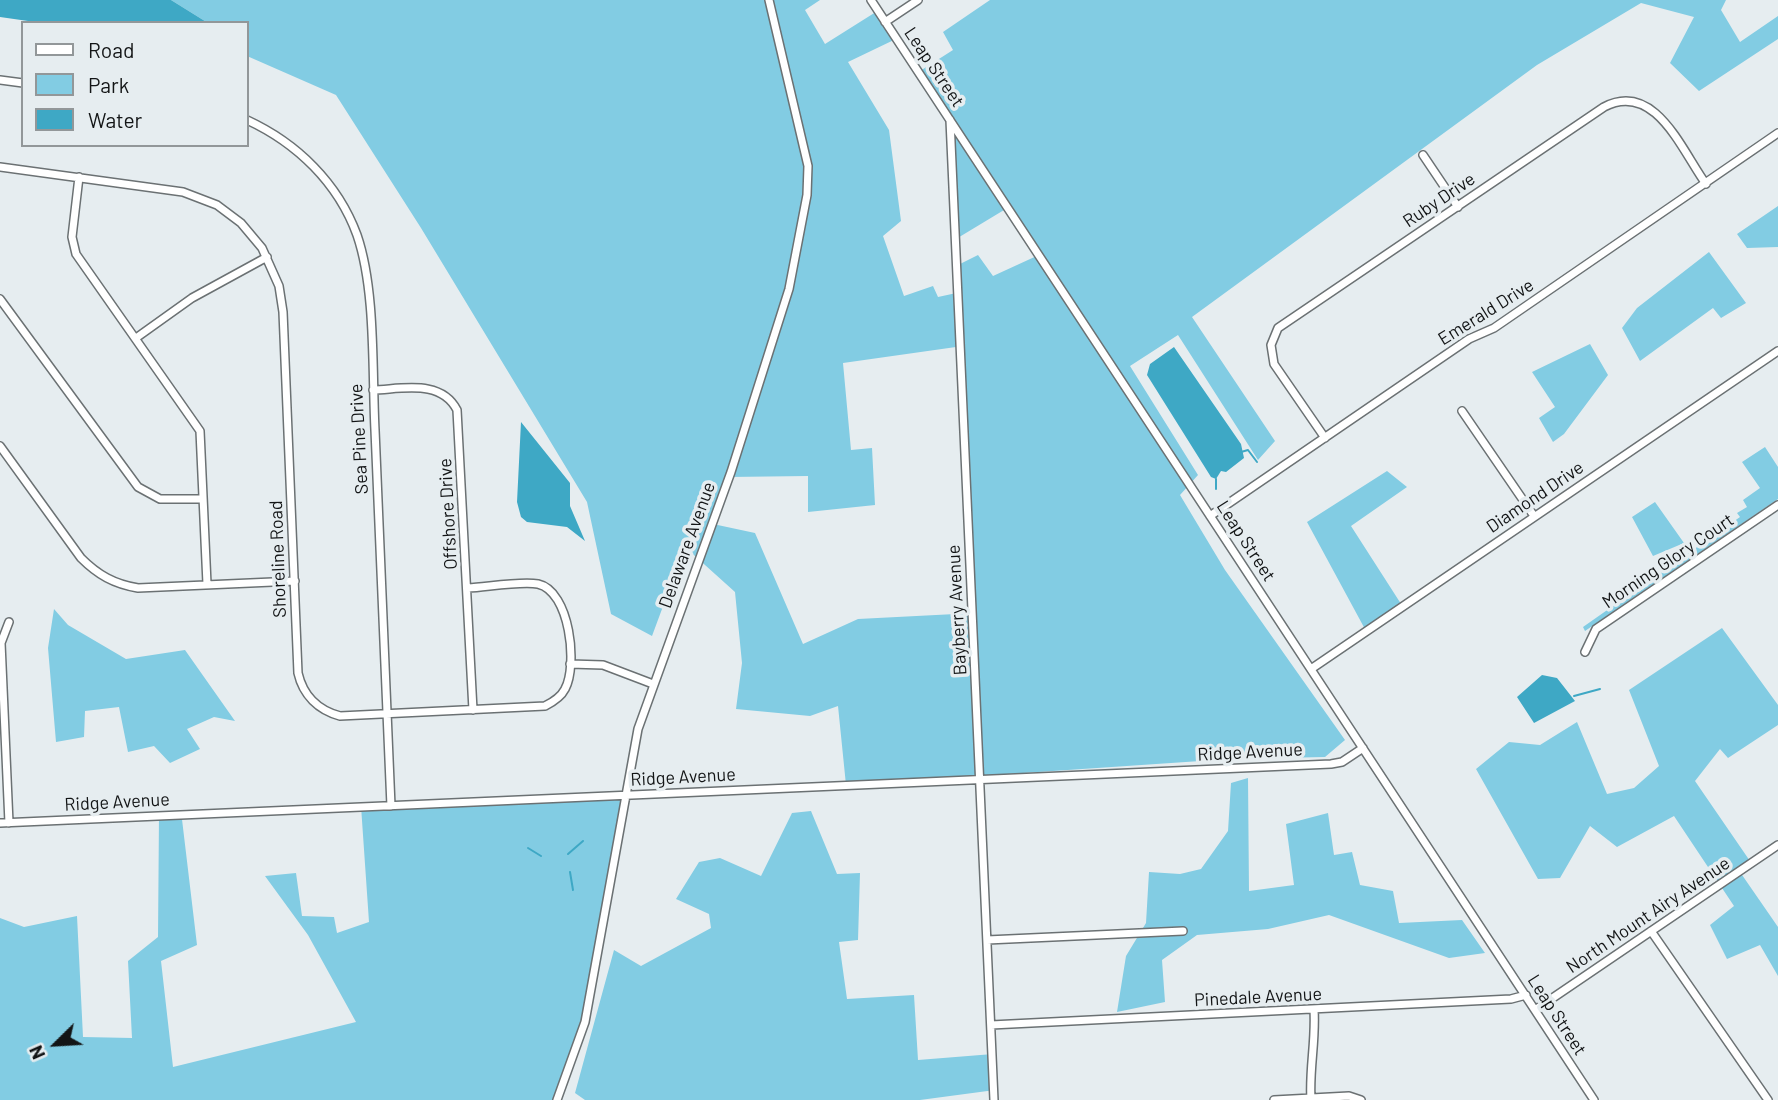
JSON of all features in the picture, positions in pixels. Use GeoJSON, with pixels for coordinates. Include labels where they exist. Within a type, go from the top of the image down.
{"type":"FeatureCollection","features":[{"type":"Feature","properties":{"kind":"street","name":"Delaware Avenue"},"geometry":{"type":"LineString","coordinates":[[557,1100],[585,1021],[638,729],[731,472],[786,301],[799,245],[808,183],[806,153],[769,0]]}},
{"type":"Feature","properties":{"kind":"street","name":"Leap Street"},"geometry":{"type":"LineString","coordinates":[[871,0],[1594,1100]]}},
{"type":"Feature","properties":{"kind":"street"},"geometry":{"type":"LineString","coordinates":[[885,22],[918,0]]}},
{"type":"Feature","properties":{"kind":"street"},"geometry":{"type":"LineString","coordinates":[[0,80],[21,83]]}},
{"type":"Feature","properties":{"kind":"street","name":"Ruby Drive"},"geometry":{"type":"LineString","coordinates":[[1325,438],[1274,364],[1271,345],[1276,331],[1284,322],[1604,107],[1621,101],[1640,102],[1655,111],[1706,184]]}},
{"type":"Feature","properties":{"kind":"street","name":"Bayberry Avenue"},"geometry":{"type":"LineString","coordinates":[[950,119],[994,1100]]}},
{"type":"Feature","properties":{"kind":"street","name":"Sea Pine Drive"},"geometry":{"type":"LineString","coordinates":[[248,120],[276,134],[310,162],[347,213],[360,246],[367,282],[373,390],[391,806]]}},
{"type":"Feature","properties":{"kind":"street","name":"Emerald Drive"},"geometry":{"type":"LineString","coordinates":[[1210,516],[1469,339],[1492,330],[1778,133]]}},
{"type":"Feature","properties":{"kind":"street"},"geometry":{"type":"LineString","coordinates":[[1423,155],[1458,207]]}},
{"type":"Feature","properties":{"kind":"street","name":"Shoreline Road"},"geometry":{"type":"LineString","coordinates":[[0,167],[183,192],[199,197],[241,223],[267,257],[279,286],[283,312],[298,673],[308,696],[326,711],[340,716],[545,706],[552,703],[566,687],[570,664],[566,617],[559,597],[538,584],[468,588]]}},
{"type":"Feature","properties":{"kind":"street"},"geometry":{"type":"LineString","coordinates":[[79,177],[72,237],[76,254],[200,431],[207,584]]}},
{"type":"Feature","properties":{"kind":"street"},"geometry":{"type":"LineString","coordinates":[[136,338],[192,298],[267,257]]}},
{"type":"Feature","properties":{"kind":"street"},"geometry":{"type":"LineString","coordinates":[[0,299],[138,487],[160,499],[203,499]]}},
{"type":"Feature","properties":{"kind":"street","name":"Diamond Drive"},"geometry":{"type":"LineString","coordinates":[[1311,669],[1778,351]]}},
{"type":"Feature","properties":{"kind":"street","name":"Offshore Drive"},"geometry":{"type":"LineString","coordinates":[[373,390],[433,389],[449,397],[457,410],[472,710]]}},
{"type":"Feature","properties":{"kind":"street"},"geometry":{"type":"LineString","coordinates":[[1462,411],[1534,516]]}},
{"type":"Feature","properties":{"kind":"street"},"geometry":{"type":"LineString","coordinates":[[0,446],[81,558],[95,572],[115,582],[138,588],[295,581]]}},
{"type":"Feature","properties":{"kind":"street","name":"Morning Glory Court"},"geometry":{"type":"LineString","coordinates":[[1585,652],[1596,629],[1778,505]]}},
{"type":"Feature","properties":{"kind":"street"},"geometry":{"type":"LineString","coordinates":[[9,622],[1,643],[9,822]]}},
{"type":"Feature","properties":{"kind":"street"},"geometry":{"type":"LineString","coordinates":[[570,664],[603,665],[653,684]]}},
{"type":"Feature","properties":{"kind":"street","name":"Ridge Avenue"},"geometry":{"type":"LineString","coordinates":[[0,823],[1331,764],[1342,762],[1363,748]]}},
{"type":"Feature","properties":{"kind":"street","name":"North Mount Airy Avenue"},"geometry":{"type":"LineString","coordinates":[[1535,1010],[1778,845]]}},
{"type":"Feature","properties":{"kind":"street"},"geometry":{"type":"LineString","coordinates":[[987,940],[1183,931]]}},
{"type":"Feature","properties":{"kind":"street"},"geometry":{"type":"LineString","coordinates":[[1651,931],[1768,1100]]}},
{"type":"Feature","properties":{"kind":"street","name":"Pinedale Avenue"},"geometry":{"type":"LineString","coordinates":[[991,1025],[1511,999],[1525,995]]}},
{"type":"Feature","properties":{"kind":"street"},"geometry":{"type":"LineString","coordinates":[[1311,1099],[1310,1063],[1316,1042],[1314,1010]]}},
{"type":"Feature","properties":{"kind":"street"},"geometry":{"type":"LineString","coordinates":[[1274,1100],[1349,1097],[1361,1100]]}},
{"type":"Feature","properties":{"kind":"green space"},"geometry":{"type":"Polygon","coordinates":[[[171,0],[820,0],[805,10],[825,44],[879,10],[898,38],[848,62],[889,130],[901,221],[883,236],[904,296],[933,286],[938,297],[961,292],[956,266],[978,255],[993,276],[1041,254],[1009,207],[956,239],[949,115],[920,71],[953,50],[943,32],[990,0],[1726,0],[1721,10],[1740,42],[1778,16],[1778,39],[1699,91],[1670,63],[1694,17],[1641,3],[1537,65],[1192,317],[1275,441],[1258,460],[1178,335],[1130,366],[1198,475],[1180,495],[1225,570],[1345,740],[1325,757],[1230,759],[846,785],[838,706],[810,716],[736,709],[742,663],[735,592],[685,547],[652,636],[611,614],[587,502],[421,228],[336,95],[248,56],[248,21],[205,21],[171,0]],[[963,346],[843,363],[851,450],[872,448],[875,505],[808,512],[808,476],[728,477],[713,524],[755,533],[803,644],[858,619],[975,613],[963,346]]]}},
{"type":"Feature","properties":{"kind":"green space"},"geometry":{"type":"Polygon","coordinates":[[[1778,206],[1778,247],[1747,248],[1737,234],[1778,206]]]}},
{"type":"Feature","properties":{"kind":"green space"},"geometry":{"type":"Polygon","coordinates":[[[1709,252],[1746,303],[1721,318],[1713,308],[1640,361],[1622,328],[1637,308],[1709,252]]]}},
{"type":"Feature","properties":{"kind":"green space"},"geometry":{"type":"Polygon","coordinates":[[[1590,344],[1608,375],[1564,434],[1553,442],[1539,418],[1555,407],[1532,372],[1590,344]]]}},
{"type":"Feature","properties":{"kind":"green space"},"geometry":{"type":"Polygon","coordinates":[[[1765,447],[1778,467],[1778,499],[1585,631],[1583,627],[1740,517],[1737,513],[1747,507],[1743,500],[1760,488],[1742,462],[1765,447]]]}},
{"type":"Feature","properties":{"kind":"green space"},"geometry":{"type":"Polygon","coordinates":[[[1387,471],[1407,487],[1351,526],[1403,607],[1366,631],[1307,522],[1387,471]]]}},
{"type":"Feature","properties":{"kind":"green space"},"geometry":{"type":"Polygon","coordinates":[[[1655,502],[1684,543],[1653,556],[1632,517],[1655,502]]]}},
{"type":"Feature","properties":{"kind":"green space"},"geometry":{"type":"Polygon","coordinates":[[[54,609],[68,625],[126,659],[185,650],[235,721],[214,717],[187,729],[200,749],[170,763],[154,746],[128,752],[119,707],[85,711],[84,737],[56,742],[48,648],[54,609]]]}},
{"type":"Feature","properties":{"kind":"green space"},"geometry":{"type":"Polygon","coordinates":[[[1722,628],[1778,705],[1778,725],[1728,758],[1720,749],[1695,781],[1752,864],[1740,872],[1778,927],[1778,976],[1760,945],[1727,959],[1710,925],[1734,906],[1674,816],[1617,847],[1590,826],[1560,878],[1538,879],[1476,769],[1509,742],[1540,745],[1577,722],[1607,794],[1634,788],[1659,766],[1629,690],[1722,628]]]}},
{"type":"Feature","properties":{"kind":"green space"},"geometry":{"type":"Polygon","coordinates":[[[1248,778],[1249,891],[1294,885],[1286,824],[1328,813],[1334,855],[1352,852],[1360,885],[1393,891],[1399,923],[1462,920],[1485,953],[1449,958],[1329,915],[1268,929],[1197,935],[1162,960],[1165,1002],[1117,1012],[1126,956],[1146,923],[1149,872],[1180,874],[1201,869],[1228,831],[1231,783],[1248,778]]]}},
{"type":"Feature","properties":{"kind":"green space"},"geometry":{"type":"Polygon","coordinates":[[[626,796],[585,1022],[557,1100],[0,1100],[0,918],[24,927],[77,916],[83,1037],[132,1038],[128,961],[158,937],[159,815],[181,811],[197,945],[161,961],[173,1067],[356,1022],[308,935],[265,876],[296,873],[302,916],[334,917],[337,933],[369,922],[361,806],[626,796]]]}},
{"type":"Feature","properties":{"kind":"green space"},"geometry":{"type":"Polygon","coordinates":[[[811,811],[837,874],[860,873],[858,940],[839,942],[847,999],[914,995],[918,1060],[993,1054],[995,1090],[920,1100],[585,1100],[575,1093],[614,950],[641,966],[711,928],[709,914],[676,899],[699,862],[720,858],[761,876],[792,813],[811,811]]]}},
{"type":"Feature","properties":{"kind":"water"},"geometry":{"type":"Polygon","coordinates":[[[0,0],[171,0],[205,21],[28,21],[0,17],[0,0]]]}},
{"type":"Feature","properties":{"kind":"water"},"geometry":{"type":"Polygon","coordinates":[[[1174,347],[1241,444],[1244,458],[1226,472],[1221,471],[1216,479],[1211,477],[1147,375],[1150,364],[1174,347]]]}},
{"type":"Feature","properties":{"kind":"water"},"geometry":{"type":"Polygon","coordinates":[[[521,422],[570,483],[570,506],[585,541],[567,527],[527,522],[521,517],[517,502],[521,422]]]}},
{"type":"Feature","properties":{"kind":"water"},"geometry":{"type":"Polygon","coordinates":[[[1542,675],[1557,678],[1575,701],[1534,723],[1517,697],[1542,675]]]}},
{"type":"Feature","properties":{"kind":"waterway"},"geometry":{"type":"LineString","coordinates":[[1241,452],[1248,450],[1257,462]]}},
{"type":"Feature","properties":{"kind":"waterway"},"geometry":{"type":"LineString","coordinates":[[1216,479],[1216,489]]}},
{"type":"Feature","properties":{"kind":"waterway"},"geometry":{"type":"LineString","coordinates":[[1574,696],[1600,689]]}},
{"type":"Feature","properties":{"kind":"waterway"},"geometry":{"type":"LineString","coordinates":[[568,854],[583,841]]}},
{"type":"Feature","properties":{"kind":"waterway"},"geometry":{"type":"LineString","coordinates":[[528,848],[541,856]]}},
{"type":"Feature","properties":{"kind":"waterway"},"geometry":{"type":"LineString","coordinates":[[570,872],[573,890]]}}]}
